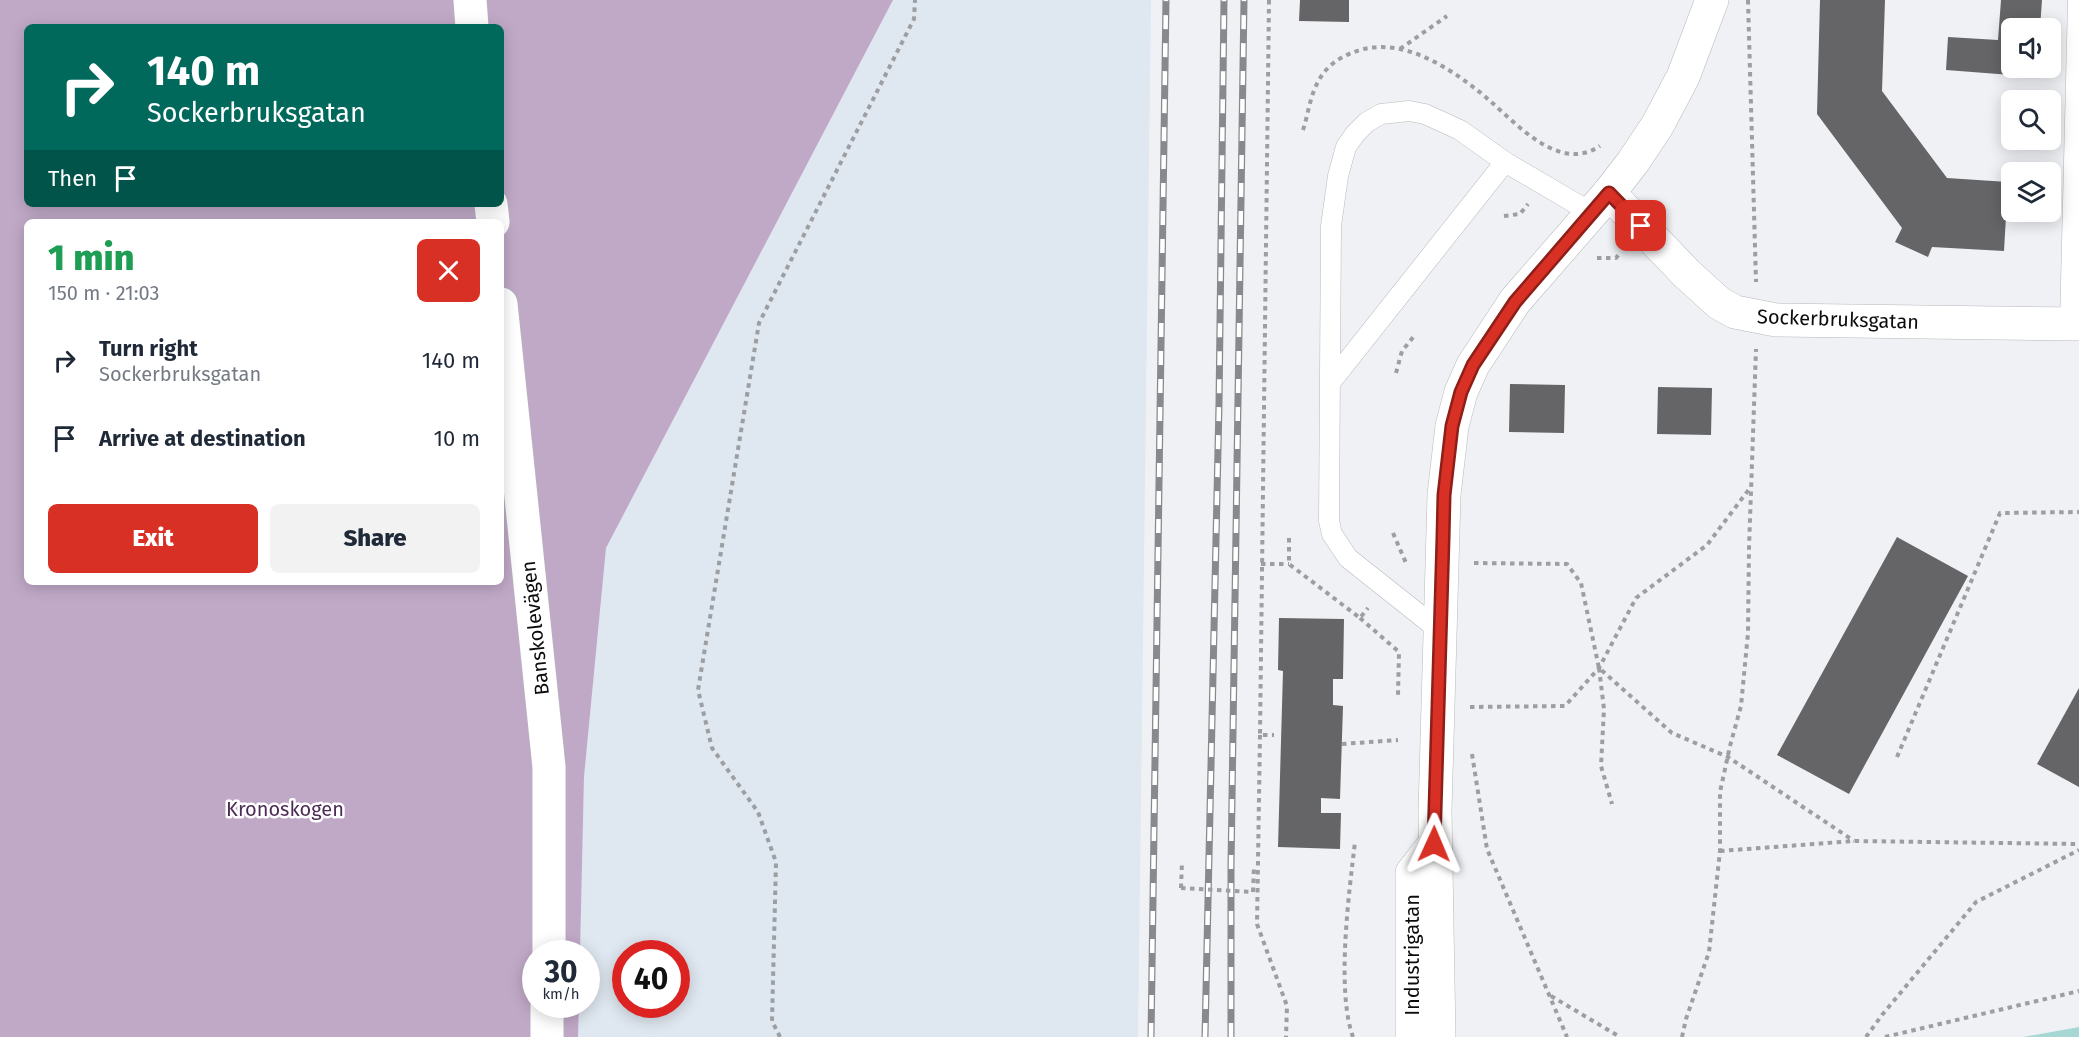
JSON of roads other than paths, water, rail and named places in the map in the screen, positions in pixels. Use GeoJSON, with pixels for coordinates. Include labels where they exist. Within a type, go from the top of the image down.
{"type":"FeatureCollection","features":[{"type":"Feature","properties":{"kind":"street"},"geometry":{"type":"LineString","coordinates":[[470,0],[472,24]]}},
{"type":"Feature","properties":{"kind":"street","name":"Industrigatan"},"geometry":{"type":"LineString","coordinates":[[1439,1037],[1434,844],[1444,495],[1452,426],[1461,392],[1473,365],[1515,302],[1600,203],[1657,126],[1683,77],[1712,0]]}},
{"type":"Feature","properties":{"kind":"street","name":"Sockerbruksgatan"},"geometry":{"type":"LineString","coordinates":[[1600,203],[1641,226],[1687,274],[1719,303],[1735,312],[1776,320],[2075,324]]}},
{"type":"Feature","properties":{"kind":"street","name":"Banskolevägen"},"geometry":{"type":"LineString","coordinates":[[504,333],[549,767],[549,940]]}},
{"type":"Feature","properties":{"kind":"street","name":"Industrigatan"},"geometry":{"type":"LineString","coordinates":[[1412,1037],[1412,873],[1434,844]]}},
{"type":"Feature","properties":{"kind":"street"},"geometry":{"type":"LineString","coordinates":[[547,1037],[548,1018]]}},
{"type":"Feature","properties":{"kind":"lane"},"geometry":{"type":"LineString","coordinates":[[2075,324],[2078,0]]}},
{"type":"Feature","properties":{"kind":"lane"},"geometry":{"type":"LineString","coordinates":[[1440,631],[1348,558],[1332,534],[1328,509],[1331,226],[1338,176],[1346,147],[1367,122],[1382,114],[1401,111],[1417,112],[1460,130],[1504,162],[1600,203]]}},
{"type":"Feature","properties":{"kind":"lane"},"geometry":{"type":"LineString","coordinates":[[1330,383],[1504,162]]}},
{"type":"Feature","properties":{"kind":"water"},"geometry":{"type":"Polygon","coordinates":[[[2079,1027],[2079,1037],[2023,1037],[2079,1027]]]}},
{"type":"Feature","properties":{"kind":"railway"},"geometry":{"type":"LineString","coordinates":[[1151,1037],[1166,0]]}},
{"type":"Feature","properties":{"kind":"railway"},"geometry":{"type":"LineString","coordinates":[[1205,1037],[1219,404],[1224,0]]}},
{"type":"Feature","properties":{"kind":"railway"},"geometry":{"type":"LineString","coordinates":[[1231,1037],[1231,865],[1244,0]]}},
{"type":"Feature","properties":{"kind":"park label","name":"Kronoskogen"},"geometry":{"type":"Point","coordinates":[285,809]}}]}
